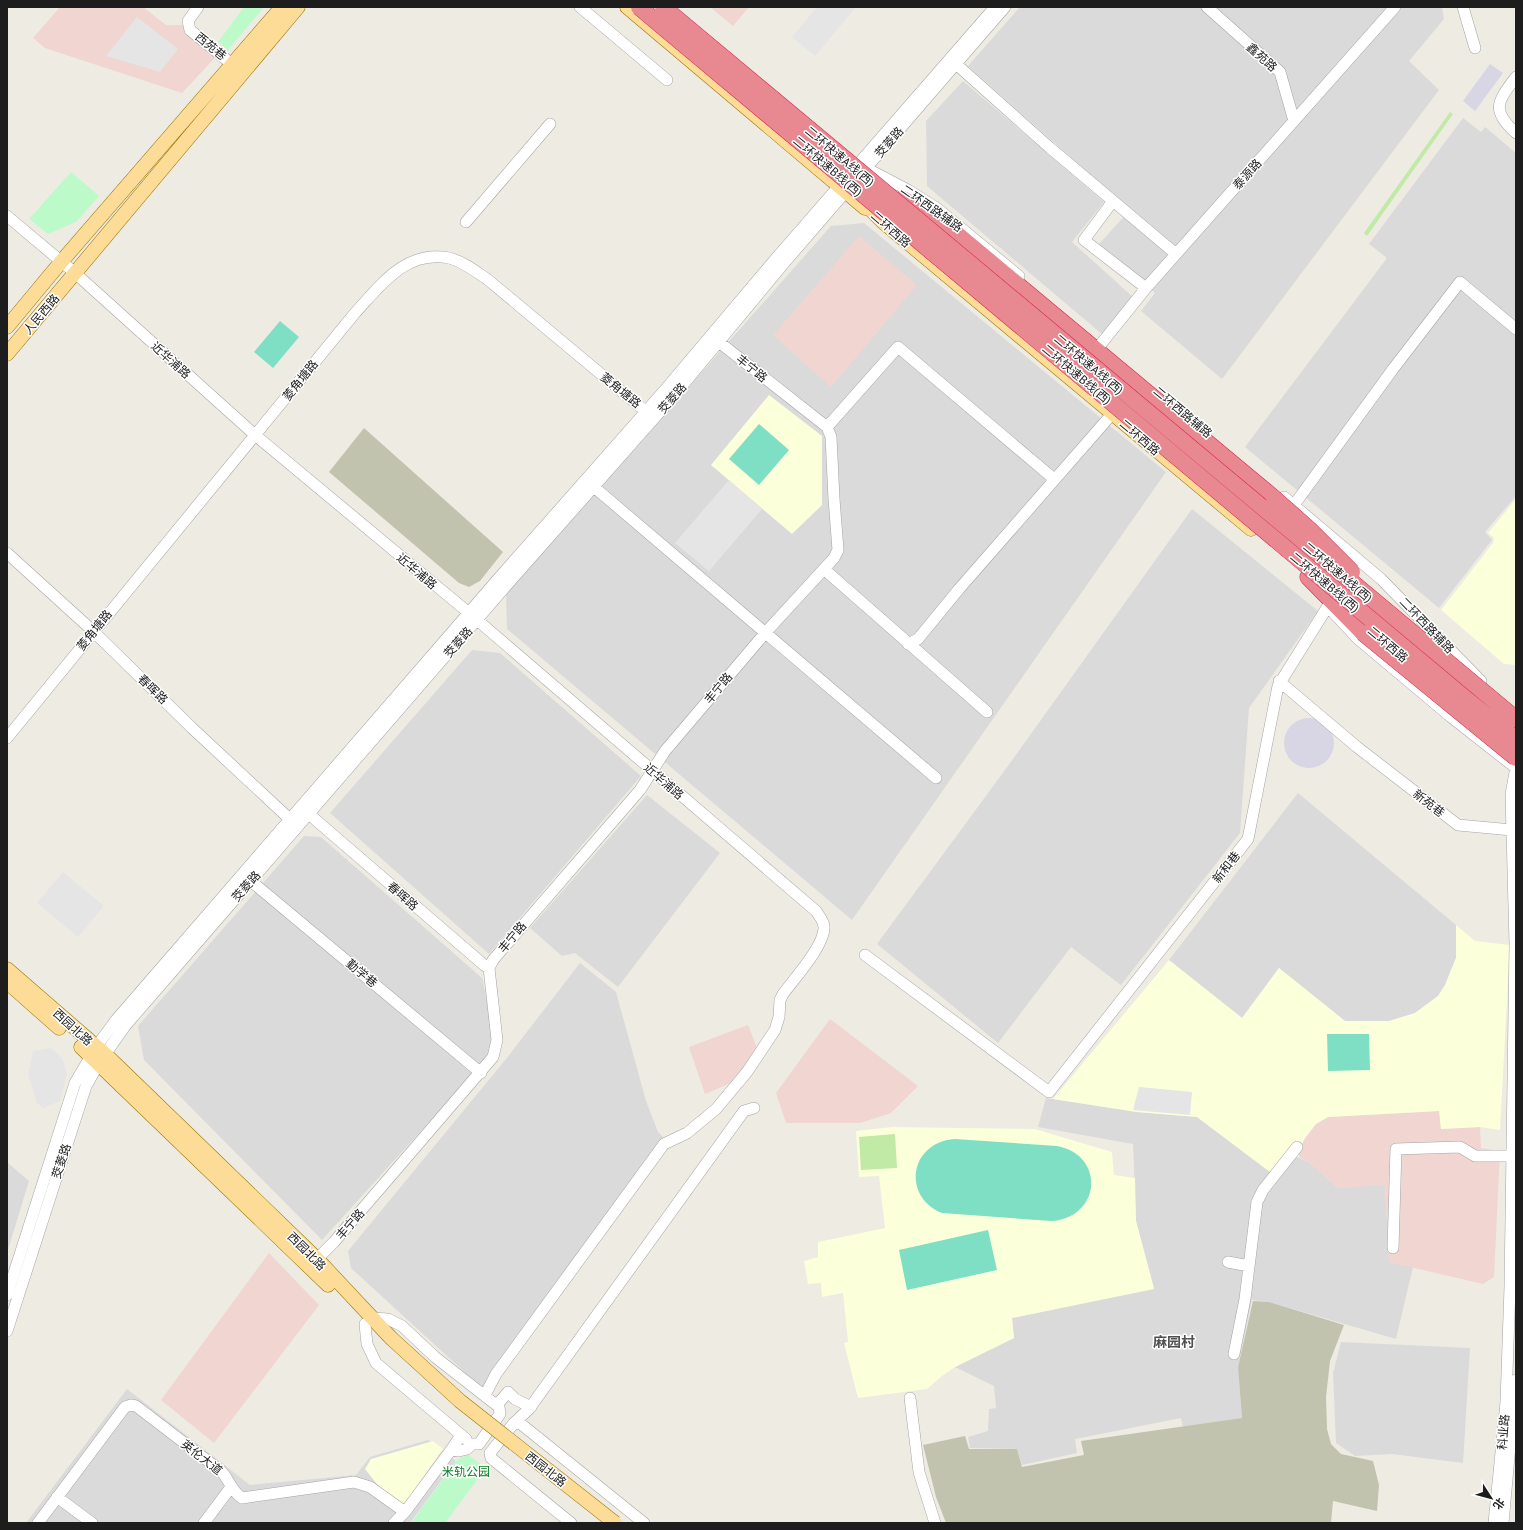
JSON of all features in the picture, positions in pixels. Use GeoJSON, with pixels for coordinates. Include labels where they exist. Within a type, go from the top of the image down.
{"type":"FeatureCollection","features":[{"type":"Feature","properties":{"kind":"highway","name":"二环快速B线(西)"},"geometry":{"type":"LineString","coordinates":[[639,7],[1374,623],[1516,748]]}},
{"type":"Feature","properties":{"kind":"highway","name":"二环快速A线(西)"},"geometry":{"type":"LineString","coordinates":[[663,7],[1516,719]]}},
{"type":"Feature","properties":{"kind":"highway"},"geometry":{"type":"LineString","coordinates":[[903,199],[940,220],[1299,519],[1420,640]]}},
{"type":"Feature","properties":{"kind":"highway"},"geometry":{"type":"LineString","coordinates":[[1308,577],[1363,633],[1516,748]]}},
{"type":"Feature","properties":{"kind":"main road","name":"人民西路"},"geometry":{"type":"LineString","coordinates":[[7,327],[61,262],[282,7]]}},
{"type":"Feature","properties":{"kind":"main road","name":"人民西路"},"geometry":{"type":"LineString","coordinates":[[7,354],[298,7]]}},
{"type":"Feature","properties":{"kind":"main road"},"geometry":{"type":"LineString","coordinates":[[627,7],[845,186]]}},
{"type":"Feature","properties":{"kind":"main road"},"geometry":{"type":"LineString","coordinates":[[644,7],[827,155],[861,168]]}},
{"type":"Feature","properties":{"kind":"main road"},"geometry":{"type":"LineString","coordinates":[[658,7],[827,155],[845,186]]}},
{"type":"Feature","properties":{"kind":"main road"},"geometry":{"type":"LineString","coordinates":[[675,7],[861,168],[903,199],[1516,709]]}},
{"type":"Feature","properties":{"kind":"main road","name":"二环西路"},"geometry":{"type":"LineString","coordinates":[[845,186],[883,222],[1112,414],[1516,748]]}},
{"type":"Feature","properties":{"kind":"main road","name":"西园北路"},"geometry":{"type":"LineString","coordinates":[[7,969],[317,1260],[388,1342],[455,1408],[600,1523]]}},
{"type":"Feature","properties":{"kind":"main road","name":"西园北路"},"geometry":{"type":"LineString","coordinates":[[7,982],[97,1055],[313,1269],[369,1321]]}},
{"type":"Feature","properties":{"kind":"main road","name":"西园北路"},"geometry":{"type":"LineString","coordinates":[[388,1342],[409,1356],[460,1402],[615,1523]]}},
{"type":"Feature","properties":{"kind":"street","name":"西苑巷"},"geometry":{"type":"LineString","coordinates":[[198,7],[188,21],[190,30],[233,65]]}},
{"type":"Feature","properties":{"kind":"street"},"geometry":{"type":"LineString","coordinates":[[580,7],[667,80]]}},
{"type":"Feature","properties":{"kind":"street","name":"茭菱路"},"geometry":{"type":"LineString","coordinates":[[861,168],[995,7]]}},
{"type":"Feature","properties":{"kind":"street","name":"茭菱路"},"geometry":{"type":"LineString","coordinates":[[294,822],[309,814],[473,617],[650,414],[845,186],[956,64],[1005,7]]}},
{"type":"Feature","properties":{"kind":"street","name":"鑫苑路"},"geometry":{"type":"LineString","coordinates":[[1207,7],[1280,72],[1294,121]]}},
{"type":"Feature","properties":{"kind":"street","name":"泰源路"},"geometry":{"type":"LineString","coordinates":[[1101,344],[1146,288],[1395,7]]}},
{"type":"Feature","properties":{"kind":"street"},"geometry":{"type":"LineString","coordinates":[[1463,7],[1475,48]]}},
{"type":"Feature","properties":{"kind":"street"},"geometry":{"type":"LineString","coordinates":[[956,64],[1176,254]]}},
{"type":"Feature","properties":{"kind":"street"},"geometry":{"type":"LineString","coordinates":[[1516,77],[1503,94],[1499,108],[1503,122],[1516,133]]}},
{"type":"Feature","properties":{"kind":"street"},"geometry":{"type":"LineString","coordinates":[[466,222],[550,124]]}},
{"type":"Feature","properties":{"kind":"street","name":"二环西路辅路"},"geometry":{"type":"LineString","coordinates":[[861,168],[908,190],[942,212],[1294,505],[1386,584],[1481,681]]}},
{"type":"Feature","properties":{"kind":"street","name":"茭菱路"},"geometry":{"type":"LineString","coordinates":[[7,1295],[76,1083],[97,1055],[116,1020],[246,878],[294,822],[300,806],[594,487],[650,414],[720,342],[845,186]]}},
{"type":"Feature","properties":{"kind":"street"},"geometry":{"type":"LineString","coordinates":[[1113,201],[1084,240],[1146,288]]}},
{"type":"Feature","properties":{"kind":"street","name":"近华浦路"},"geometry":{"type":"LineString","coordinates":[[7,216],[75,274],[255,435],[473,617],[816,911],[824,927],[823,936],[817,946],[780,1000],[779,1017],[775,1030],[747,1072],[716,1109],[687,1133],[664,1144],[496,1374],[485,1395]]}},
{"type":"Feature","properties":{"kind":"street","name":"菱角塘路"},"geometry":{"type":"LineString","coordinates":[[7,738],[93,631],[355,313],[389,275],[398,268],[417,259],[438,257],[450,258],[468,267],[487,279],[650,414]]}},
{"type":"Feature","properties":{"kind":"street"},"geometry":{"type":"LineString","coordinates":[[1294,505],[1393,369],[1460,282],[1516,329]]}},
{"type":"Feature","properties":{"kind":"street","name":"丰宁路"},"geometry":{"type":"LineString","coordinates":[[317,1260],[493,1057],[497,1040],[490,968],[493,960],[640,790],[665,751],[766,632],[825,570],[838,550],[831,437],[827,427],[720,342]]}},
{"type":"Feature","properties":{"kind":"street"},"geometry":{"type":"LineString","coordinates":[[827,427],[898,347],[1054,479]]}},
{"type":"Feature","properties":{"kind":"street"},"geometry":{"type":"LineString","coordinates":[[908,644],[918,639],[1054,479],[1112,414]]}},
{"type":"Feature","properties":{"kind":"street"},"geometry":{"type":"LineString","coordinates":[[594,487],[936,778]]}},
{"type":"Feature","properties":{"kind":"street","name":"春晖路"},"geometry":{"type":"LineString","coordinates":[[7,553],[93,631],[192,728],[294,822]]}},
{"type":"Feature","properties":{"kind":"street"},"geometry":{"type":"LineString","coordinates":[[825,570],[987,712]]}},
{"type":"Feature","properties":{"kind":"street"},"geometry":{"type":"LineString","coordinates":[[1308,577],[1328,606],[1358,639],[1451,717],[1516,768]]}},
{"type":"Feature","properties":{"kind":"street","name":"新和巷"},"geometry":{"type":"LineString","coordinates":[[865,955],[1048,1092],[1248,839],[1279,681],[1328,606]]}},
{"type":"Feature","properties":{"kind":"street","name":"新苑巷"},"geometry":{"type":"LineString","coordinates":[[1279,681],[1357,747],[1458,825],[1512,830]]}},
{"type":"Feature","properties":{"kind":"street","name":"科业路"},"geometry":{"type":"LineString","coordinates":[[1494,1523],[1503,1436],[1509,1346],[1515,944],[1511,794],[1516,768],[1516,719]]}},
{"type":"Feature","properties":{"kind":"street","name":"春晖路"},"geometry":{"type":"LineString","coordinates":[[300,806],[490,968]]}},
{"type":"Feature","properties":{"kind":"street","name":"勤学巷"},"geometry":{"type":"LineString","coordinates":[[246,878],[481,1072]]}},
{"type":"Feature","properties":{"kind":"street","name":"茭菱路"},"geometry":{"type":"LineString","coordinates":[[7,1331],[97,1055]]}},
{"type":"Feature","properties":{"kind":"street"},"geometry":{"type":"LineString","coordinates":[[571,1523],[491,1458],[490,1453],[514,1422],[531,1407],[744,1111],[754,1108]]}},
{"type":"Feature","properties":{"kind":"street"},"geometry":{"type":"LineString","coordinates":[[1234,1354],[1245,1299],[1256,1202],[1263,1190],[1297,1147]]}},
{"type":"Feature","properties":{"kind":"street"},"geometry":{"type":"LineString","coordinates":[[1393,1248],[1396,1149],[1460,1147],[1475,1156],[1512,1156]]}},
{"type":"Feature","properties":{"kind":"street"},"geometry":{"type":"LineString","coordinates":[[1228,1262],[1249,1266]]}},
{"type":"Feature","properties":{"kind":"street"},"geometry":{"type":"LineString","coordinates":[[388,1319],[402,1326],[435,1357],[485,1395],[501,1410],[500,1414],[479,1444],[472,1444],[376,1363],[367,1344],[369,1321],[388,1319]]}},
{"type":"Feature","properties":{"kind":"street","name":"科业路"},"geometry":{"type":"LineString","coordinates":[[1503,1523],[1513,1451],[1516,1380]]}},
{"type":"Feature","properties":{"kind":"street"},"geometry":{"type":"LineString","coordinates":[[497,1405],[508,1392],[515,1399],[531,1407]]}},
{"type":"Feature","properties":{"kind":"street"},"geometry":{"type":"LineString","coordinates":[[910,1398],[915,1450],[919,1472],[935,1523]]}},
{"type":"Feature","properties":{"kind":"street","name":"英伦大道"},"geometry":{"type":"LineString","coordinates":[[57,1497],[125,1407],[131,1405],[136,1406],[227,1476],[231,1487],[236,1494],[242,1498],[354,1482],[370,1487],[405,1512]]}},
{"type":"Feature","properties":{"kind":"street"},"geometry":{"type":"LineString","coordinates":[[514,1422],[521,1424],[644,1523]]}},
{"type":"Feature","properties":{"kind":"street"},"geometry":{"type":"LineString","coordinates":[[394,1523],[405,1512],[461,1435]]}},
{"type":"Feature","properties":{"kind":"street"},"geometry":{"type":"LineString","coordinates":[[451,1450],[467,1449],[472,1444]]}},
{"type":"Feature","properties":{"kind":"street"},"geometry":{"type":"LineString","coordinates":[[204,1523],[231,1487]]}},
{"type":"Feature","properties":{"kind":"street"},"geometry":{"type":"LineString","coordinates":[[38,1523],[57,1497],[92,1523]]}},
{"type":"Feature","properties":{"kind":"shaded area"},"geometry":{"type":"Polygon","coordinates":[[[60,7],[143,7],[166,25],[191,25],[222,50],[182,93],[45,48],[33,38],[60,7]]]}},
{"type":"Feature","properties":{"kind":"shaded area"},"geometry":{"type":"Polygon","coordinates":[[[710,7],[749,7],[733,26],[710,7]]]}},
{"type":"Feature","properties":{"kind":"shaded area"},"geometry":{"type":"Polygon","coordinates":[[[817,7],[856,7],[815,56],[792,37],[817,7]]]}},
{"type":"Feature","properties":{"kind":"shaded area"},"geometry":{"type":"Polygon","coordinates":[[[1020,7],[1442,7],[1444,19],[1409,61],[1439,90],[1222,379],[1141,311],[1155,293],[1099,244],[1130,210],[968,66],[1020,7]]]}},
{"type":"Feature","properties":{"kind":"shaded area"},"geometry":{"type":"Polygon","coordinates":[[[137,17],[178,49],[160,72],[106,56],[137,17]]]}},
{"type":"Feature","properties":{"kind":"shaded area"},"geometry":{"type":"Polygon","coordinates":[[[1490,64],[1503,73],[1475,111],[1463,101],[1490,64]]]}},
{"type":"Feature","properties":{"kind":"shaded area"},"geometry":{"type":"Polygon","coordinates":[[[963,81],[1104,202],[1072,242],[1134,298],[1103,335],[927,186],[926,121],[963,81]]]}},
{"type":"Feature","properties":{"kind":"shaded area"},"geometry":{"type":"Polygon","coordinates":[[[1463,118],[1481,132],[1485,127],[1516,153],[1516,496],[1485,532],[1492,540],[1439,608],[1245,447],[1387,258],[1369,244],[1463,118]]]}},
{"type":"Feature","properties":{"kind":"shaded area"},"geometry":{"type":"Polygon","coordinates":[[[864,223],[1166,472],[852,920],[507,629],[506,594],[831,226],[864,223]]]}},
{"type":"Feature","properties":{"kind":"shaded area"},"geometry":{"type":"Polygon","coordinates":[[[859,236],[917,285],[831,387],[773,335],[859,236]]]}},
{"type":"Feature","properties":{"kind":"shaded area"},"geometry":{"type":"Polygon","coordinates":[[[769,395],[822,436],[822,505],[792,534],[711,465],[769,395]]]}},
{"type":"Feature","properties":{"kind":"shaded area"},"geometry":{"type":"Polygon","coordinates":[[[364,428],[503,552],[480,581],[469,587],[459,583],[329,472],[364,428]]]}},
{"type":"Feature","properties":{"kind":"shaded area"},"geometry":{"type":"Polygon","coordinates":[[[729,480],[762,509],[709,571],[675,543],[729,480]]]}},
{"type":"Feature","properties":{"kind":"shaded area"},"geometry":{"type":"Polygon","coordinates":[[[1516,499],[1516,665],[1504,664],[1441,610],[1493,543],[1494,538],[1488,533],[1516,499]]]}},
{"type":"Feature","properties":{"kind":"shaded area"},"geometry":{"type":"Polygon","coordinates":[[[1192,509],[1318,611],[1249,708],[1240,833],[1121,985],[1071,947],[998,1043],[877,944],[1005,770],[1192,509]]]}},
{"type":"Feature","properties":{"kind":"shaded area"},"geometry":{"type":"Polygon","coordinates":[[[472,650],[500,653],[641,776],[489,954],[330,813],[472,650]]]}},
{"type":"Feature","properties":{"kind":"shaded area"},"geometry":{"type":"Polygon","coordinates":[[[1304,718],[1314,718],[1327,725],[1334,738],[1334,748],[1327,761],[1314,768],[1304,768],[1295,764],[1288,757],[1284,748],[1284,738],[1288,729],[1295,722],[1304,718]]]}},
{"type":"Feature","properties":{"kind":"shaded area"},"geometry":{"type":"Polygon","coordinates":[[[1298,793],[1456,925],[1456,958],[1445,985],[1438,996],[1415,1013],[1389,1021],[1345,1021],[1279,968],[1242,1018],[1169,960],[1298,793]]]}},
{"type":"Feature","properties":{"kind":"shaded area"},"geometry":{"type":"Polygon","coordinates":[[[647,795],[720,853],[618,987],[575,953],[562,956],[530,928],[647,795]]]}},
{"type":"Feature","properties":{"kind":"shaded area"},"geometry":{"type":"Polygon","coordinates":[[[304,836],[321,837],[482,978],[497,1047],[322,1240],[144,1060],[138,1026],[304,836]]]}},
{"type":"Feature","properties":{"kind":"shaded area"},"geometry":{"type":"Polygon","coordinates":[[[63,872],[104,906],[78,937],[37,903],[63,872]]]}},
{"type":"Feature","properties":{"kind":"shaded area"},"geometry":{"type":"Polygon","coordinates":[[[1456,925],[1475,941],[1510,945],[1500,1130],[1480,1127],[1441,1129],[1439,1111],[1328,1117],[1316,1124],[1305,1138],[1299,1150],[1299,1157],[1288,1153],[1270,1172],[1197,1117],[1137,1112],[1053,1099],[1169,960],[1242,1018],[1279,968],[1345,1021],[1389,1021],[1415,1013],[1438,996],[1445,985],[1456,958],[1456,925]]]}},
{"type":"Feature","properties":{"kind":"shaded area"},"geometry":{"type":"Polygon","coordinates":[[[580,963],[616,992],[646,1101],[658,1132],[665,1139],[483,1389],[351,1268],[348,1251],[506,1059],[580,963]]]}},
{"type":"Feature","properties":{"kind":"shaded area"},"geometry":{"type":"Polygon","coordinates":[[[830,1019],[918,1086],[891,1113],[860,1123],[786,1123],[776,1093],[830,1019]]]}},
{"type":"Feature","properties":{"kind":"shaded area"},"geometry":{"type":"Polygon","coordinates":[[[748,1025],[757,1048],[733,1082],[705,1094],[689,1047],[748,1025]]]}},
{"type":"Feature","properties":{"kind":"shaded area"},"geometry":{"type":"Polygon","coordinates":[[[51,1048],[62,1058],[67,1073],[60,1101],[43,1108],[37,1103],[28,1075],[33,1051],[51,1048]]]}},
{"type":"Feature","properties":{"kind":"shaded area"},"geometry":{"type":"Polygon","coordinates":[[[1139,1087],[1192,1092],[1190,1115],[1133,1110],[1139,1087]]]}},
{"type":"Feature","properties":{"kind":"shaded area"},"geometry":{"type":"Polygon","coordinates":[[[1046,1098],[1137,1112],[1197,1117],[1270,1172],[1288,1153],[1309,1162],[1338,1188],[1385,1184],[1389,1262],[1413,1267],[1396,1339],[1269,1302],[1252,1300],[1238,1367],[1242,1418],[1183,1427],[1181,1418],[1075,1439],[1077,1453],[1022,1465],[1017,1449],[970,1448],[968,1437],[988,1431],[989,1409],[996,1408],[994,1386],[955,1367],[1014,1338],[1012,1318],[1154,1288],[1136,1221],[1133,1144],[1038,1127],[1046,1098]]]}},
{"type":"Feature","properties":{"kind":"shaded area"},"geometry":{"type":"Polygon","coordinates":[[[1440,1111],[1441,1129],[1480,1127],[1481,1148],[1500,1151],[1494,1277],[1483,1284],[1389,1262],[1385,1185],[1338,1188],[1309,1162],[1299,1157],[1299,1150],[1305,1138],[1316,1124],[1328,1117],[1440,1111]]]}},
{"type":"Feature","properties":{"kind":"shaded area"},"geometry":{"type":"Polygon","coordinates":[[[892,1127],[1035,1129],[1112,1152],[1114,1175],[1135,1178],[1136,1221],[1154,1289],[1012,1318],[1014,1338],[955,1367],[927,1389],[858,1398],[844,1343],[848,1342],[843,1293],[822,1297],[821,1283],[808,1284],[804,1261],[818,1257],[818,1242],[885,1228],[879,1176],[859,1177],[856,1131],[892,1127]]]}},
{"type":"Feature","properties":{"kind":"shaded area"},"geometry":{"type":"Polygon","coordinates":[[[7,1162],[29,1181],[7,1253],[7,1162]]]}},
{"type":"Feature","properties":{"kind":"shaded area"},"geometry":{"type":"Polygon","coordinates":[[[269,1253],[319,1305],[214,1443],[161,1400],[269,1253]]]}},
{"type":"Feature","properties":{"kind":"shaded area"},"geometry":{"type":"Polygon","coordinates":[[[1253,1301],[1269,1302],[1344,1325],[1330,1361],[1326,1397],[1327,1429],[1331,1444],[1341,1454],[1373,1461],[1379,1485],[1377,1511],[1333,1501],[1331,1523],[946,1523],[936,1497],[923,1445],[965,1436],[969,1449],[1017,1449],[1022,1467],[1084,1455],[1081,1441],[1242,1418],[1238,1367],[1253,1301]]]}},
{"type":"Feature","properties":{"kind":"shaded area"},"geometry":{"type":"Polygon","coordinates":[[[1341,1342],[1470,1348],[1463,1463],[1392,1454],[1355,1456],[1336,1443],[1333,1373],[1341,1342]]]}},
{"type":"Feature","properties":{"kind":"shaded area"},"geometry":{"type":"Polygon","coordinates":[[[127,1389],[250,1485],[356,1475],[370,1457],[428,1440],[456,1461],[410,1523],[26,1523],[127,1389]]]}},
{"type":"Feature","properties":{"kind":"shaded area"},"geometry":{"type":"Polygon","coordinates":[[[433,1441],[443,1449],[402,1507],[387,1497],[365,1469],[371,1459],[433,1441]]]}},
{"type":"Feature","properties":{"kind":"green space"},"geometry":{"type":"Polygon","coordinates":[[[244,7],[264,7],[228,50],[218,42],[244,7]]]}},
{"type":"Feature","properties":{"kind":"green space"},"geometry":{"type":"Polygon","coordinates":[[[1450,112],[1453,114],[1367,236],[1364,233],[1450,112]]]}},
{"type":"Feature","properties":{"kind":"green space"},"geometry":{"type":"Polygon","coordinates":[[[71,172],[99,196],[76,222],[48,234],[29,219],[71,172]]]}},
{"type":"Feature","properties":{"kind":"green space"},"geometry":{"type":"Polygon","coordinates":[[[280,321],[299,337],[273,368],[254,352],[280,321]]]}},
{"type":"Feature","properties":{"kind":"green space"},"geometry":{"type":"Polygon","coordinates":[[[759,424],[789,450],[759,485],[729,459],[759,424]]]}},
{"type":"Feature","properties":{"kind":"green space"},"geometry":{"type":"Polygon","coordinates":[[[1327,1034],[1369,1034],[1370,1070],[1328,1071],[1327,1034]]]}},
{"type":"Feature","properties":{"kind":"green space"},"geometry":{"type":"Polygon","coordinates":[[[895,1134],[897,1168],[861,1170],[859,1137],[895,1134]]]}},
{"type":"Feature","properties":{"kind":"green space"},"geometry":{"type":"Polygon","coordinates":[[[955,1139],[1057,1146],[1073,1152],[1084,1161],[1090,1173],[1091,1186],[1088,1198],[1080,1209],[1068,1217],[1051,1221],[942,1213],[929,1205],[920,1195],[916,1183],[916,1171],[920,1159],[928,1149],[940,1142],[955,1139]]]}},
{"type":"Feature","properties":{"kind":"green space"},"geometry":{"type":"Polygon","coordinates":[[[988,1230],[997,1270],[907,1290],[899,1250],[988,1230]]]}},
{"type":"Feature","properties":{"kind":"green space","name":"米轨公园"},"geometry":{"type":"Polygon","coordinates":[[[467,1454],[486,1468],[445,1523],[411,1523],[457,1460],[467,1454]]]}},
{"type":"Feature","properties":{"kind":"district","name":"麻园村"},"geometry":{"type":"Point","coordinates":[1174,1342]}}]}
